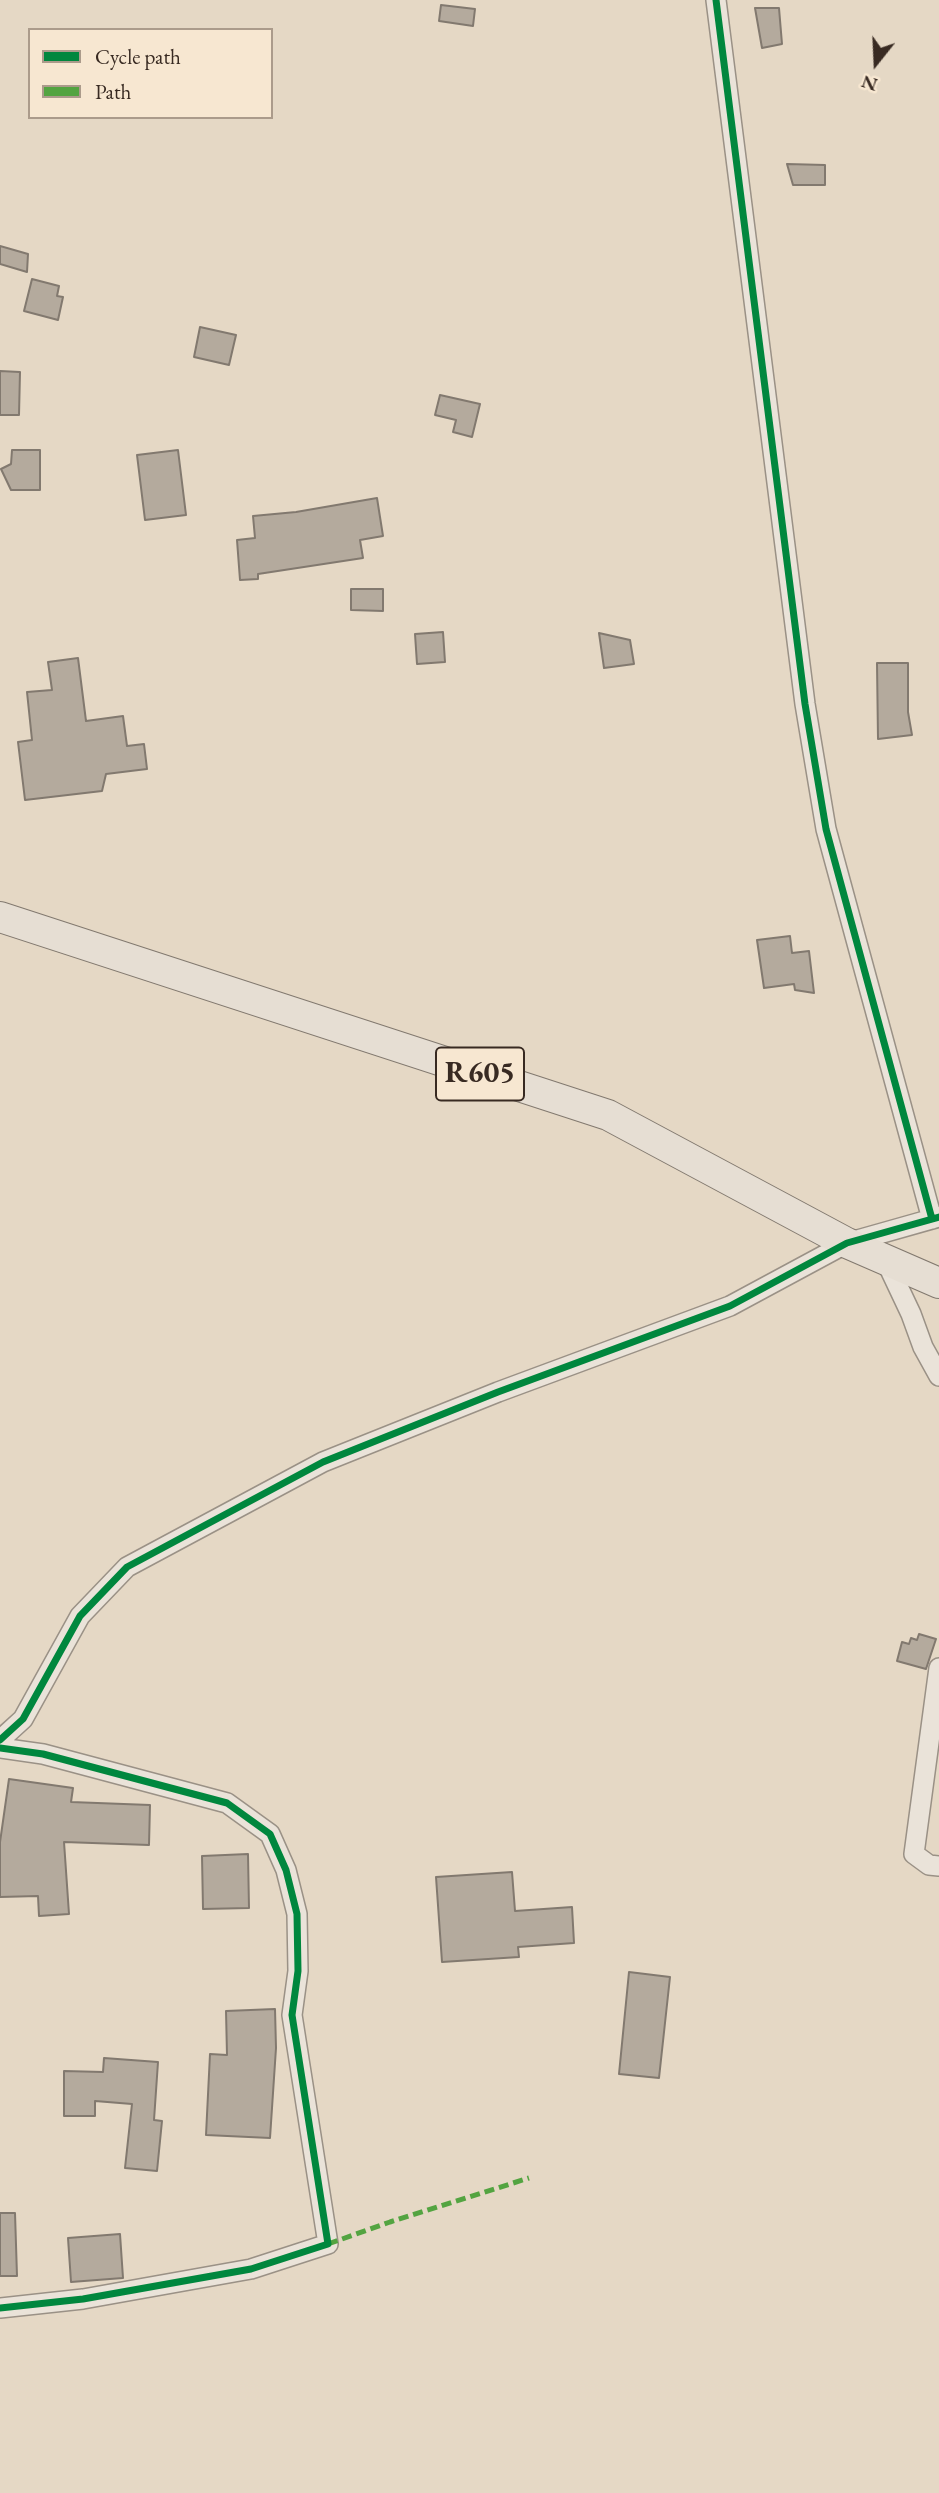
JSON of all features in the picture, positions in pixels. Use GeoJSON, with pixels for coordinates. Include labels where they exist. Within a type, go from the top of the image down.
{"type":"FeatureCollection","features":[{"type":"Feature","properties":{"kind":"main road","name":"R605"},"geometry":{"type":"LineString","coordinates":[[0,917],[608,1115],[847,1243],[939,1283]]}},
{"type":"Feature","properties":{"kind":"street"},"geometry":{"type":"LineString","coordinates":[[0,1740],[23,1719],[80,1616],[127,1567],[323,1462],[498,1392],[730,1306],[847,1243],[935,1218],[826,829],[805,704],[716,0]]}},
{"type":"Feature","properties":{"kind":"street"},"geometry":{"type":"LineString","coordinates":[[885,1259],[912,1314],[923,1347],[939,1376]]}},
{"type":"Feature","properties":{"kind":"street"},"geometry":{"type":"LineString","coordinates":[[939,1668],[914,1854],[929,1865],[939,1866]]}},
{"type":"Feature","properties":{"kind":"street"},"geometry":{"type":"LineString","coordinates":[[0,1748],[43,1754],[227,1802],[270,1834],[286,1870],[297,1914],[298,1971],[292,2015],[328,2244],[251,2269],[83,2299],[0,2308]]}},
{"type":"Feature","properties":{"kind":"building"},"geometry":{"type":"Polygon","coordinates":[[[441,5],[475,9],[473,26],[439,21],[441,5]]]}},
{"type":"Feature","properties":{"kind":"building"},"geometry":{"type":"Polygon","coordinates":[[[755,8],[779,8],[782,44],[762,48],[755,8]]]}},
{"type":"Feature","properties":{"kind":"building"},"geometry":{"type":"Polygon","coordinates":[[[787,164],[825,165],[825,185],[793,185],[787,164]]]}},
{"type":"Feature","properties":{"kind":"building"},"geometry":{"type":"Polygon","coordinates":[[[0,246],[28,254],[27,272],[0,264],[0,246]]]}},
{"type":"Feature","properties":{"kind":"building"},"geometry":{"type":"Polygon","coordinates":[[[32,279],[59,286],[57,296],[63,297],[58,320],[24,311],[32,279]]]}},
{"type":"Feature","properties":{"kind":"building"},"geometry":{"type":"Polygon","coordinates":[[[200,327],[236,335],[229,365],[194,357],[200,327]]]}},
{"type":"Feature","properties":{"kind":"building"},"geometry":{"type":"Polygon","coordinates":[[[0,371],[20,372],[19,415],[0,415],[0,371]]]}},
{"type":"Feature","properties":{"kind":"building"},"geometry":{"type":"Polygon","coordinates":[[[440,395],[480,404],[472,437],[453,432],[456,420],[435,415],[440,395]]]}},
{"type":"Feature","properties":{"kind":"building"},"geometry":{"type":"Polygon","coordinates":[[[12,450],[40,450],[40,490],[11,490],[1,469],[11,464],[12,450]]]}},
{"type":"Feature","properties":{"kind":"building"},"geometry":{"type":"Polygon","coordinates":[[[178,450],[186,515],[145,520],[137,455],[178,450]]]}},
{"type":"Feature","properties":{"kind":"building"},"geometry":{"type":"Polygon","coordinates":[[[377,498],[383,536],[360,540],[363,558],[258,574],[258,579],[240,580],[237,540],[255,538],[253,516],[296,512],[377,498]]]}},
{"type":"Feature","properties":{"kind":"building"},"geometry":{"type":"Polygon","coordinates":[[[351,589],[383,589],[383,611],[351,610],[351,589]]]}},
{"type":"Feature","properties":{"kind":"building"},"geometry":{"type":"Polygon","coordinates":[[[443,632],[445,662],[417,664],[415,634],[443,632]]]}},
{"type":"Feature","properties":{"kind":"building"},"geometry":{"type":"Polygon","coordinates":[[[599,633],[630,640],[634,664],[604,668],[599,633]]]}},
{"type":"Feature","properties":{"kind":"building"},"geometry":{"type":"Polygon","coordinates":[[[78,658],[86,721],[123,716],[127,746],[144,744],[147,769],[106,774],[102,791],[25,800],[18,742],[32,740],[27,692],[52,690],[48,662],[78,658]]]}},
{"type":"Feature","properties":{"kind":"building"},"geometry":{"type":"Polygon","coordinates":[[[877,663],[908,663],[908,712],[912,735],[878,739],[877,663]]]}},
{"type":"Feature","properties":{"kind":"building"},"geometry":{"type":"Polygon","coordinates":[[[790,936],[792,953],[809,951],[814,993],[795,990],[794,984],[764,988],[757,940],[790,936]]]}},
{"type":"Feature","properties":{"kind":"building"},"geometry":{"type":"Polygon","coordinates":[[[919,1634],[936,1639],[926,1669],[897,1661],[902,1642],[909,1644],[911,1638],[917,1640],[919,1634]]]}},
{"type":"Feature","properties":{"kind":"building"},"geometry":{"type":"Polygon","coordinates":[[[9,1779],[73,1788],[71,1802],[150,1805],[149,1845],[64,1842],[69,1914],[39,1916],[38,1896],[0,1897],[0,1842],[9,1779]]]}},
{"type":"Feature","properties":{"kind":"building"},"geometry":{"type":"Polygon","coordinates":[[[248,1854],[249,1908],[203,1909],[202,1856],[248,1854]]]}},
{"type":"Feature","properties":{"kind":"building"},"geometry":{"type":"Polygon","coordinates":[[[512,1872],[515,1911],[572,1907],[574,1943],[518,1947],[519,1957],[442,1962],[436,1877],[512,1872]]]}},
{"type":"Feature","properties":{"kind":"building"},"geometry":{"type":"Polygon","coordinates":[[[629,1972],[670,1977],[659,2078],[619,2074],[629,1972]]]}},
{"type":"Feature","properties":{"kind":"building"},"geometry":{"type":"Polygon","coordinates":[[[275,2009],[276,2048],[270,2138],[206,2135],[210,2054],[227,2055],[226,2011],[275,2009]]]}},
{"type":"Feature","properties":{"kind":"building"},"geometry":{"type":"Polygon","coordinates":[[[104,2058],[158,2062],[154,2120],[162,2121],[157,2171],[125,2168],[132,2104],[95,2101],[95,2116],[64,2116],[64,2071],[103,2072],[104,2058]]]}},
{"type":"Feature","properties":{"kind":"building"},"geometry":{"type":"Polygon","coordinates":[[[0,2213],[15,2213],[17,2276],[0,2276],[0,2213]]]}},
{"type":"Feature","properties":{"kind":"building"},"geometry":{"type":"Polygon","coordinates":[[[120,2234],[123,2278],[71,2282],[68,2238],[120,2234]]]}},
{"type":"Feature","properties":{"kind":"marked path"},"geometry":{"type":"LineString","coordinates":[[328,2244],[529,2178]]}},
{"type":"Feature","properties":{"kind":"cycle path"},"geometry":{"type":"LineString","coordinates":[[716,0],[805,704],[826,829],[932,1219]]}},
{"type":"Feature","properties":{"kind":"cycle path"},"geometry":{"type":"LineString","coordinates":[[0,1740],[23,1719],[80,1616],[127,1567],[323,1462],[498,1392],[730,1306],[847,1243],[939,1217]]}},
{"type":"Feature","properties":{"kind":"cycle path"},"geometry":{"type":"LineString","coordinates":[[0,1748],[43,1754],[227,1803],[270,1834],[286,1870],[297,1914],[298,1971],[292,2015],[328,2244],[251,2269],[83,2299],[0,2308]]}}]}
